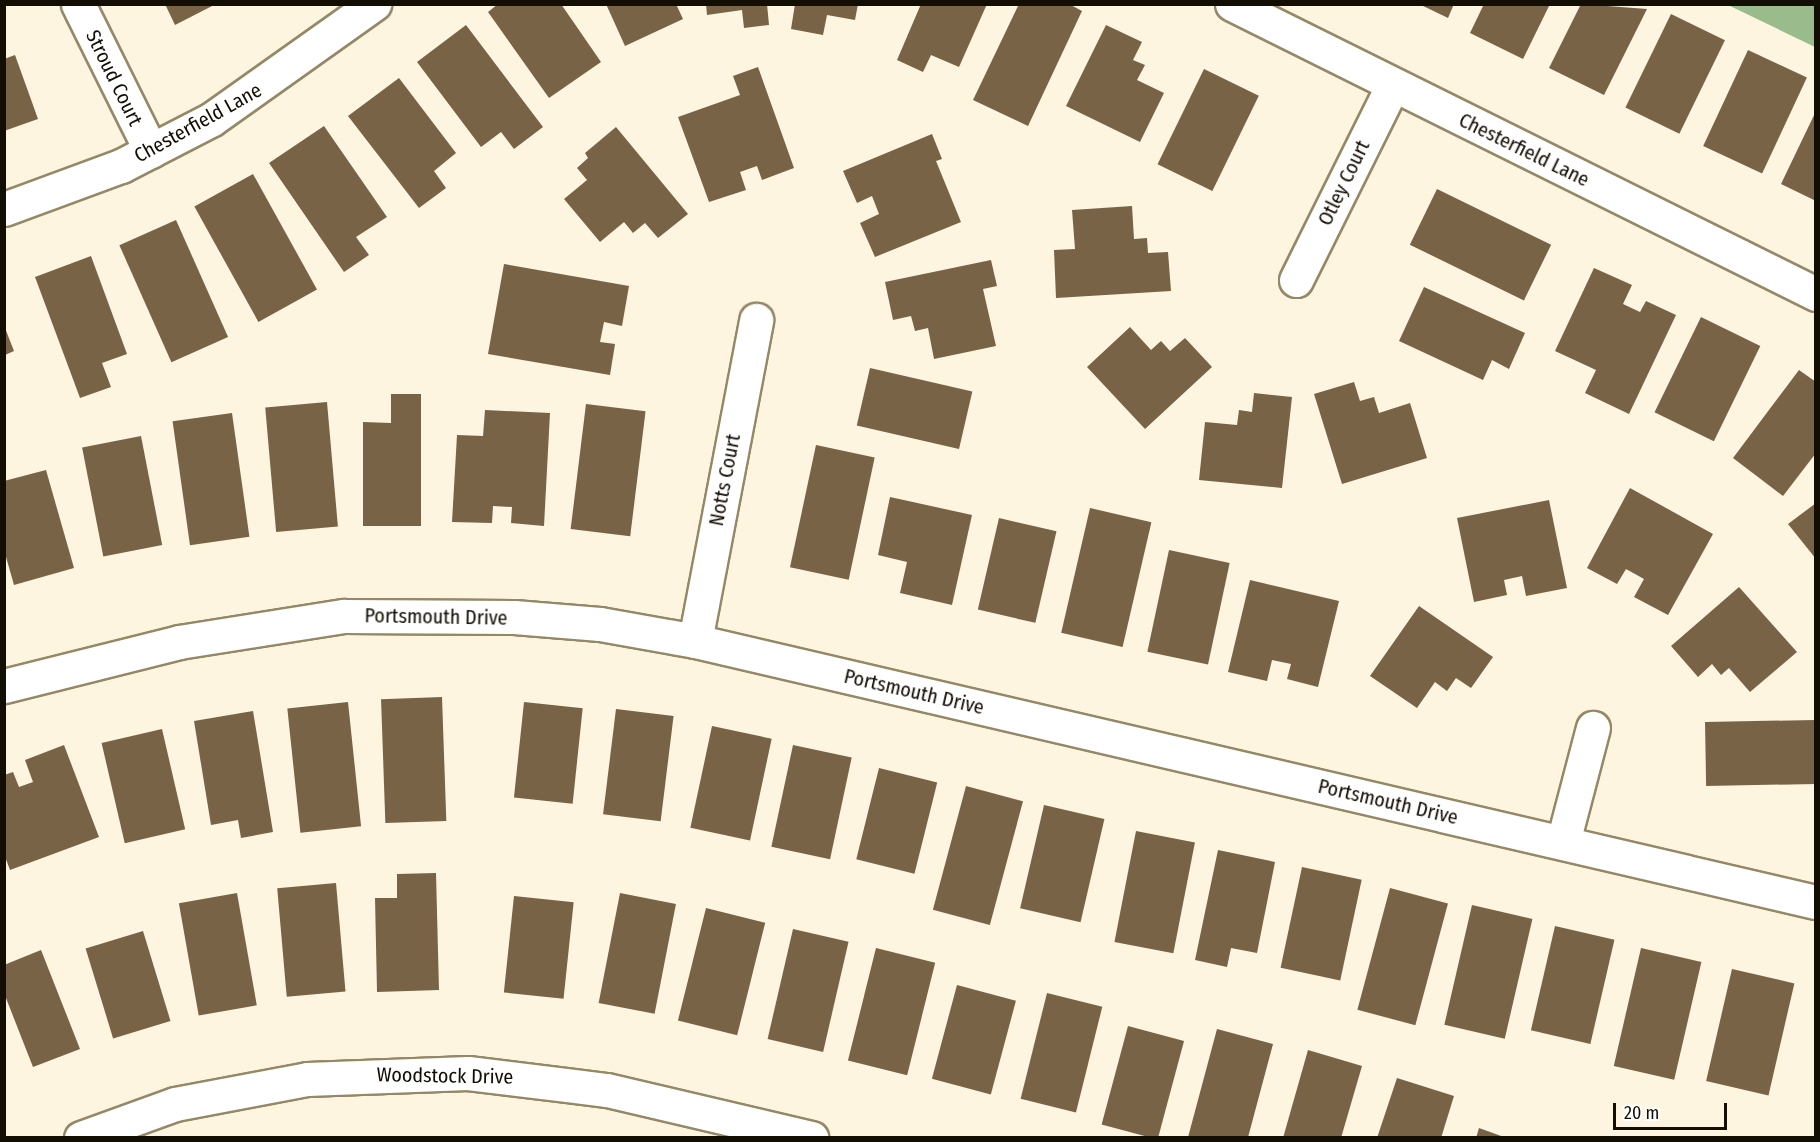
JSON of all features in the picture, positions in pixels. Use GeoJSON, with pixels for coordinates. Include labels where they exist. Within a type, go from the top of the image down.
{"type":"FeatureCollection","features":[{"type":"Feature","properties":{"kind":"street","name":"Stroud Court"},"geometry":{"type":"LineString","coordinates":[[78,4],[151,151]]}},
{"type":"Feature","properties":{"kind":"street","name":"Chesterfield Lane"},"geometry":{"type":"LineString","coordinates":[[4,209],[151,151],[244,100],[374,4]]}},
{"type":"Feature","properties":{"kind":"street","name":"Chesterfield Lane"},"geometry":{"type":"LineString","coordinates":[[1232,4],[1815,294]]}},
{"type":"Feature","properties":{"kind":"street","name":"Otley Court"},"geometry":{"type":"LineString","coordinates":[[1296,280],[1393,85]]}},
{"type":"Feature","properties":{"kind":"street","name":"Notts Court"},"geometry":{"type":"LineString","coordinates":[[695,641],[756,320]]}},
{"type":"Feature","properties":{"kind":"street","name":"Portsmouth Drive"},"geometry":{"type":"LineString","coordinates":[[4,686],[178,642],[344,616],[514,617],[600,624],[695,641],[1815,902]]}},
{"type":"Feature","properties":{"kind":"street"},"geometry":{"type":"LineString","coordinates":[[1563,842],[1593,728]]}},
{"type":"Feature","properties":{"kind":"street","name":"Woodstock Drive"},"geometry":{"type":"LineString","coordinates":[[81,1137],[175,1104],[307,1079],[468,1073],[607,1090],[811,1137]]}},
{"type":"Feature","properties":{"kind":"green space"},"geometry":{"type":"Polygon","coordinates":[[[1728,5],[1815,5],[1815,47],[1728,5]]]}},
{"type":"Feature","properties":{"kind":"building"},"geometry":{"type":"Polygon","coordinates":[[[165,4],[216,4],[175,25],[165,4]]]}},
{"type":"Feature","properties":{"kind":"building"},"geometry":{"type":"Polygon","coordinates":[[[498,4],[561,4],[601,62],[549,98],[488,12],[498,4]]]}},
{"type":"Feature","properties":{"kind":"building"},"geometry":{"type":"Polygon","coordinates":[[[606,4],[676,4],[683,19],[625,46],[606,4]]]}},
{"type":"Feature","properties":{"kind":"building"},"geometry":{"type":"Polygon","coordinates":[[[706,4],[767,4],[769,25],[744,28],[742,10],[707,15],[706,4]]]}},
{"type":"Feature","properties":{"kind":"building"},"geometry":{"type":"Polygon","coordinates":[[[795,4],[858,4],[855,20],[827,15],[823,35],[791,29],[795,4]]]}},
{"type":"Feature","properties":{"kind":"building"},"geometry":{"type":"Polygon","coordinates":[[[921,4],[987,4],[959,67],[931,55],[923,72],[897,60],[921,4]]]}},
{"type":"Feature","properties":{"kind":"building"},"geometry":{"type":"Polygon","coordinates":[[[1019,4],[1069,4],[1082,11],[1028,126],[973,100],[1019,4]]]}},
{"type":"Feature","properties":{"kind":"building"},"geometry":{"type":"Polygon","coordinates":[[[1419,4],[1454,4],[1448,18],[1419,4]]]}},
{"type":"Feature","properties":{"kind":"building"},"geometry":{"type":"Polygon","coordinates":[[[1484,4],[1550,4],[1523,59],[1470,33],[1484,4]]]}},
{"type":"Feature","properties":{"kind":"building"},"geometry":{"type":"Polygon","coordinates":[[[1581,4],[1647,9],[1604,95],[1549,68],[1581,4]]]}},
{"type":"Feature","properties":{"kind":"building"},"geometry":{"type":"Polygon","coordinates":[[[1671,14],[1725,40],[1679,134],[1625,107],[1671,14]]]}},
{"type":"Feature","properties":{"kind":"building"},"geometry":{"type":"Polygon","coordinates":[[[466,25],[543,127],[514,149],[501,132],[481,147],[417,62],[466,25]]]}},
{"type":"Feature","properties":{"kind":"building"},"geometry":{"type":"Polygon","coordinates":[[[1106,25],[1142,42],[1133,60],[1145,65],[1137,80],[1164,93],[1140,142],[1066,106],[1106,25]]]}},
{"type":"Feature","properties":{"kind":"building"},"geometry":{"type":"Polygon","coordinates":[[[1748,50],[1807,77],[1762,174],[1703,146],[1748,50]]]}},
{"type":"Feature","properties":{"kind":"building"},"geometry":{"type":"Polygon","coordinates":[[[15,55],[38,119],[4,131],[4,59],[15,55]]]}},
{"type":"Feature","properties":{"kind":"building"},"geometry":{"type":"Polygon","coordinates":[[[758,67],[794,168],[762,180],[757,166],[740,172],[746,190],[709,202],[678,117],[740,95],[733,76],[758,67]]]}},
{"type":"Feature","properties":{"kind":"building"},"geometry":{"type":"Polygon","coordinates":[[[1204,69],[1259,96],[1212,191],[1158,164],[1204,69]]]}},
{"type":"Feature","properties":{"kind":"building"},"geometry":{"type":"Polygon","coordinates":[[[399,78],[456,153],[434,171],[446,188],[419,208],[348,116],[399,78]]]}},
{"type":"Feature","properties":{"kind":"building"},"geometry":{"type":"Polygon","coordinates":[[[1816,111],[1816,201],[1781,184],[1816,111]]]}},
{"type":"Feature","properties":{"kind":"building"},"geometry":{"type":"Polygon","coordinates":[[[324,126],[387,217],[356,237],[369,255],[344,272],[269,163],[324,126]]]}},
{"type":"Feature","properties":{"kind":"building"},"geometry":{"type":"Polygon","coordinates":[[[616,127],[688,214],[658,238],[645,223],[633,233],[624,222],[600,242],[564,199],[587,180],[577,168],[588,158],[585,153],[616,127]]]}},
{"type":"Feature","properties":{"kind":"building"},"geometry":{"type":"Polygon","coordinates":[[[932,134],[942,159],[936,161],[961,222],[875,257],[860,223],[879,214],[872,196],[857,203],[843,171],[932,134]]]}},
{"type":"Feature","properties":{"kind":"building"},"geometry":{"type":"Polygon","coordinates":[[[253,174],[317,289],[258,322],[194,206],[253,174]]]}},
{"type":"Feature","properties":{"kind":"building"},"geometry":{"type":"Polygon","coordinates":[[[1437,189],[1551,245],[1524,300],[1410,245],[1437,189]]]}},
{"type":"Feature","properties":{"kind":"building"},"geometry":{"type":"Polygon","coordinates":[[[1132,206],[1134,239],[1147,238],[1148,253],[1168,252],[1171,291],[1056,298],[1054,250],[1075,249],[1072,210],[1132,206]]]}},
{"type":"Feature","properties":{"kind":"building"},"geometry":{"type":"Polygon","coordinates":[[[176,220],[228,337],[171,362],[119,245],[176,220]]]}},
{"type":"Feature","properties":{"kind":"building"},"geometry":{"type":"Polygon","coordinates":[[[91,256],[127,354],[102,363],[111,387],[80,398],[35,277],[91,256]]]}},
{"type":"Feature","properties":{"kind":"building"},"geometry":{"type":"Polygon","coordinates":[[[991,260],[997,286],[983,289],[996,346],[934,359],[928,328],[915,331],[911,316],[893,320],[885,282],[991,260]]]}},
{"type":"Feature","properties":{"kind":"building"},"geometry":{"type":"Polygon","coordinates":[[[504,264],[629,286],[622,326],[604,322],[600,342],[615,344],[610,375],[488,354],[504,264]]]}},
{"type":"Feature","properties":{"kind":"building"},"geometry":{"type":"Polygon","coordinates":[[[1594,268],[1632,285],[1623,304],[1640,312],[1646,301],[1676,315],[1629,414],[1585,393],[1596,370],[1555,351],[1594,268]]]}},
{"type":"Feature","properties":{"kind":"building"},"geometry":{"type":"Polygon","coordinates":[[[1424,287],[1525,333],[1509,369],[1492,360],[1483,380],[1399,341],[1424,287]]]}},
{"type":"Feature","properties":{"kind":"building"},"geometry":{"type":"Polygon","coordinates":[[[1701,317],[1760,346],[1714,441],[1655,412],[1701,317]]]}},
{"type":"Feature","properties":{"kind":"building"},"geometry":{"type":"Polygon","coordinates":[[[1130,327],[1151,350],[1161,341],[1170,351],[1185,338],[1212,367],[1145,429],[1087,367],[1130,327]]]}},
{"type":"Feature","properties":{"kind":"building"},"geometry":{"type":"Polygon","coordinates":[[[5,328],[14,351],[5,355],[5,328]]]}},
{"type":"Feature","properties":{"kind":"building"},"geometry":{"type":"Polygon","coordinates":[[[870,368],[972,392],[959,449],[857,425],[870,368]]]}},
{"type":"Feature","properties":{"kind":"building"},"geometry":{"type":"Polygon","coordinates":[[[1799,370],[1816,382],[1816,453],[1783,496],[1733,458],[1799,370]]]}},
{"type":"Feature","properties":{"kind":"building"},"geometry":{"type":"Polygon","coordinates":[[[1354,382],[1360,401],[1374,397],[1379,413],[1410,403],[1427,458],[1342,484],[1314,394],[1354,382]]]}},
{"type":"Feature","properties":{"kind":"building"},"geometry":{"type":"Polygon","coordinates":[[[1254,393],[1292,397],[1282,488],[1199,480],[1205,422],[1237,425],[1239,410],[1252,412],[1254,393]]]}},
{"type":"Feature","properties":{"kind":"building"},"geometry":{"type":"Polygon","coordinates":[[[391,394],[421,394],[421,526],[363,526],[363,422],[391,423],[391,394]]]}},
{"type":"Feature","properties":{"kind":"building"},"geometry":{"type":"Polygon","coordinates":[[[327,402],[338,527],[276,532],[265,407],[327,402]]]}},
{"type":"Feature","properties":{"kind":"building"},"geometry":{"type":"Polygon","coordinates":[[[586,404],[646,411],[630,536],[571,529],[586,404]]]}},
{"type":"Feature","properties":{"kind":"building"},"geometry":{"type":"Polygon","coordinates":[[[485,410],[550,413],[544,526],[511,523],[512,507],[493,506],[492,523],[452,522],[457,435],[483,436],[485,410]]]}},
{"type":"Feature","properties":{"kind":"building"},"geometry":{"type":"Polygon","coordinates":[[[232,413],[249,537],[190,545],[173,421],[232,413]]]}},
{"type":"Feature","properties":{"kind":"building"},"geometry":{"type":"Polygon","coordinates":[[[141,436],[162,545],[103,556],[82,447],[141,436]]]}},
{"type":"Feature","properties":{"kind":"building"},"geometry":{"type":"Polygon","coordinates":[[[816,445],[875,457],[849,580],[790,567],[816,445]]]}},
{"type":"Feature","properties":{"kind":"building"},"geometry":{"type":"Polygon","coordinates":[[[46,470],[74,568],[14,585],[4,550],[4,481],[46,470]]]}},
{"type":"Feature","properties":{"kind":"building"},"geometry":{"type":"Polygon","coordinates":[[[1630,488],[1713,534],[1668,615],[1634,597],[1644,579],[1626,569],[1617,584],[1587,568],[1630,488]]]}},
{"type":"Feature","properties":{"kind":"building"},"geometry":{"type":"Polygon","coordinates":[[[890,497],[972,515],[952,605],[900,593],[907,562],[878,555],[890,497]]]}},
{"type":"Feature","properties":{"kind":"building"},"geometry":{"type":"Polygon","coordinates":[[[1549,500],[1567,588],[1526,596],[1522,576],[1504,580],[1507,595],[1474,602],[1457,518],[1549,500]]]}},
{"type":"Feature","properties":{"kind":"building"},"geometry":{"type":"Polygon","coordinates":[[[1816,503],[1816,559],[1788,524],[1816,503]]]}},
{"type":"Feature","properties":{"kind":"building"},"geometry":{"type":"Polygon","coordinates":[[[1090,508],[1151,522],[1123,647],[1061,633],[1090,508]]]}},
{"type":"Feature","properties":{"kind":"building"},"geometry":{"type":"Polygon","coordinates":[[[999,518],[1056,531],[1035,623],[978,610],[999,518]]]}},
{"type":"Feature","properties":{"kind":"building"},"geometry":{"type":"Polygon","coordinates":[[[1169,550],[1230,563],[1208,665],[1147,652],[1169,550]]]}},
{"type":"Feature","properties":{"kind":"building"},"geometry":{"type":"Polygon","coordinates":[[[1250,580],[1339,601],[1318,687],[1287,679],[1291,664],[1272,660],[1267,681],[1228,672],[1250,580]]]}},
{"type":"Feature","properties":{"kind":"building"},"geometry":{"type":"Polygon","coordinates":[[[1739,587],[1797,652],[1750,692],[1729,668],[1721,675],[1712,664],[1698,677],[1671,646],[1739,587]]]}},
{"type":"Feature","properties":{"kind":"building"},"geometry":{"type":"Polygon","coordinates":[[[1419,606],[1493,657],[1471,688],[1456,678],[1447,691],[1435,682],[1417,708],[1370,676],[1419,606]]]}},
{"type":"Feature","properties":{"kind":"building"},"geometry":{"type":"Polygon","coordinates":[[[442,697],[446,821],[385,823],[381,699],[442,697]]]}},
{"type":"Feature","properties":{"kind":"building"},"geometry":{"type":"Polygon","coordinates":[[[348,702],[361,826],[300,833],[287,708],[348,702]]]}},
{"type":"Feature","properties":{"kind":"building"},"geometry":{"type":"Polygon","coordinates":[[[524,702],[583,708],[573,804],[514,797],[524,702]]]}},
{"type":"Feature","properties":{"kind":"building"},"geometry":{"type":"Polygon","coordinates":[[[616,709],[674,716],[661,821],[603,814],[616,709]]]}},
{"type":"Feature","properties":{"kind":"building"},"geometry":{"type":"Polygon","coordinates":[[[253,711],[273,832],[241,838],[238,820],[211,825],[194,721],[253,711]]]}},
{"type":"Feature","properties":{"kind":"building"},"geometry":{"type":"Polygon","coordinates":[[[1815,720],[1816,784],[1706,786],[1705,722],[1815,720]]]}},
{"type":"Feature","properties":{"kind":"building"},"geometry":{"type":"Polygon","coordinates":[[[712,726],[772,739],[750,840],[690,828],[712,726]]]}},
{"type":"Feature","properties":{"kind":"building"},"geometry":{"type":"Polygon","coordinates":[[[162,729],[185,829],[125,843],[102,743],[162,729]]]}},
{"type":"Feature","properties":{"kind":"building"},"geometry":{"type":"Polygon","coordinates":[[[64,745],[99,837],[10,870],[4,854],[4,775],[13,772],[19,787],[33,782],[25,760],[64,745]]]}},
{"type":"Feature","properties":{"kind":"building"},"geometry":{"type":"Polygon","coordinates":[[[793,745],[852,757],[830,859],[771,847],[793,745]]]}},
{"type":"Feature","properties":{"kind":"building"},"geometry":{"type":"Polygon","coordinates":[[[879,768],[937,783],[914,874],[856,859],[879,768]]]}},
{"type":"Feature","properties":{"kind":"building"},"geometry":{"type":"Polygon","coordinates":[[[966,786],[1023,801],[990,925],[933,910],[966,786]]]}},
{"type":"Feature","properties":{"kind":"building"},"geometry":{"type":"Polygon","coordinates":[[[1044,805],[1104,819],[1081,922],[1020,908],[1044,805]]]}},
{"type":"Feature","properties":{"kind":"building"},"geometry":{"type":"Polygon","coordinates":[[[1136,831],[1195,842],[1173,953],[1114,942],[1136,831]]]}},
{"type":"Feature","properties":{"kind":"building"},"geometry":{"type":"Polygon","coordinates":[[[1218,850],[1275,862],[1257,953],[1231,948],[1227,967],[1195,960],[1218,850]]]}},
{"type":"Feature","properties":{"kind":"building"},"geometry":{"type":"Polygon","coordinates":[[[1302,867],[1362,880],[1340,980],[1281,968],[1302,867]]]}},
{"type":"Feature","properties":{"kind":"building"},"geometry":{"type":"Polygon","coordinates":[[[436,873],[439,990],[377,992],[375,898],[397,898],[397,874],[436,873]]]}},
{"type":"Feature","properties":{"kind":"building"},"geometry":{"type":"Polygon","coordinates":[[[336,883],[345,992],[287,997],[277,888],[336,883]]]}},
{"type":"Feature","properties":{"kind":"building"},"geometry":{"type":"Polygon","coordinates":[[[1390,888],[1448,904],[1415,1025],[1357,1010],[1390,888]]]}},
{"type":"Feature","properties":{"kind":"building"},"geometry":{"type":"Polygon","coordinates":[[[237,893],[257,1005],[199,1016],[179,903],[237,893]]]}},
{"type":"Feature","properties":{"kind":"building"},"geometry":{"type":"Polygon","coordinates":[[[620,893],[676,904],[655,1014],[599,1003],[620,893]]]}},
{"type":"Feature","properties":{"kind":"building"},"geometry":{"type":"Polygon","coordinates":[[[514,896],[574,902],[564,999],[504,992],[514,896]]]}},
{"type":"Feature","properties":{"kind":"building"},"geometry":{"type":"Polygon","coordinates":[[[1472,905],[1532,919],[1505,1039],[1444,1025],[1472,905]]]}},
{"type":"Feature","properties":{"kind":"building"},"geometry":{"type":"Polygon","coordinates":[[[706,908],[765,923],[737,1035],[678,1021],[706,908]]]}},
{"type":"Feature","properties":{"kind":"building"},"geometry":{"type":"Polygon","coordinates":[[[1555,926],[1614,940],[1590,1044],[1531,1030],[1555,926]]]}},
{"type":"Feature","properties":{"kind":"building"},"geometry":{"type":"Polygon","coordinates":[[[793,929],[849,942],[823,1052],[768,1039],[793,929]]]}},
{"type":"Feature","properties":{"kind":"building"},"geometry":{"type":"Polygon","coordinates":[[[143,931],[170,1021],[113,1038],[86,949],[143,931]]]}},
{"type":"Feature","properties":{"kind":"building"},"geometry":{"type":"Polygon","coordinates":[[[876,948],[935,963],[907,1075],[848,1061],[876,948]]]}},
{"type":"Feature","properties":{"kind":"building"},"geometry":{"type":"Polygon","coordinates":[[[1641,948],[1701,962],[1674,1080],[1614,1066],[1641,948]]]}},
{"type":"Feature","properties":{"kind":"building"},"geometry":{"type":"Polygon","coordinates":[[[41,950],[80,1049],[33,1067],[4,993],[4,965],[41,950]]]}},
{"type":"Feature","properties":{"kind":"building"},"geometry":{"type":"Polygon","coordinates":[[[1732,969],[1794,983],[1768,1095],[1706,1081],[1732,969]]]}},
{"type":"Feature","properties":{"kind":"building"},"geometry":{"type":"Polygon","coordinates":[[[957,985],[1016,1001],[991,1094],[932,1079],[957,985]]]}},
{"type":"Feature","properties":{"kind":"building"},"geometry":{"type":"Polygon","coordinates":[[[1047,993],[1102,1007],[1076,1113],[1021,1099],[1047,993]]]}},
{"type":"Feature","properties":{"kind":"building"},"geometry":{"type":"Polygon","coordinates":[[[1128,1026],[1184,1041],[1158,1138],[1102,1125],[1128,1026]]]}},
{"type":"Feature","properties":{"kind":"building"},"geometry":{"type":"Polygon","coordinates":[[[1217,1029],[1273,1044],[1248,1138],[1188,1138],[1217,1029]]]}},
{"type":"Feature","properties":{"kind":"building"},"geometry":{"type":"Polygon","coordinates":[[[1308,1050],[1362,1066],[1341,1138],[1283,1138],[1308,1050]]]}},
{"type":"Feature","properties":{"kind":"building"},"geometry":{"type":"Polygon","coordinates":[[[1397,1078],[1454,1096],[1441,1138],[1377,1138],[1397,1078]]]}},
{"type":"Feature","properties":{"kind":"building"},"geometry":{"type":"Polygon","coordinates":[[[1479,1128],[1504,1137],[1504,1138],[1476,1138],[1479,1128]]]}}]}
